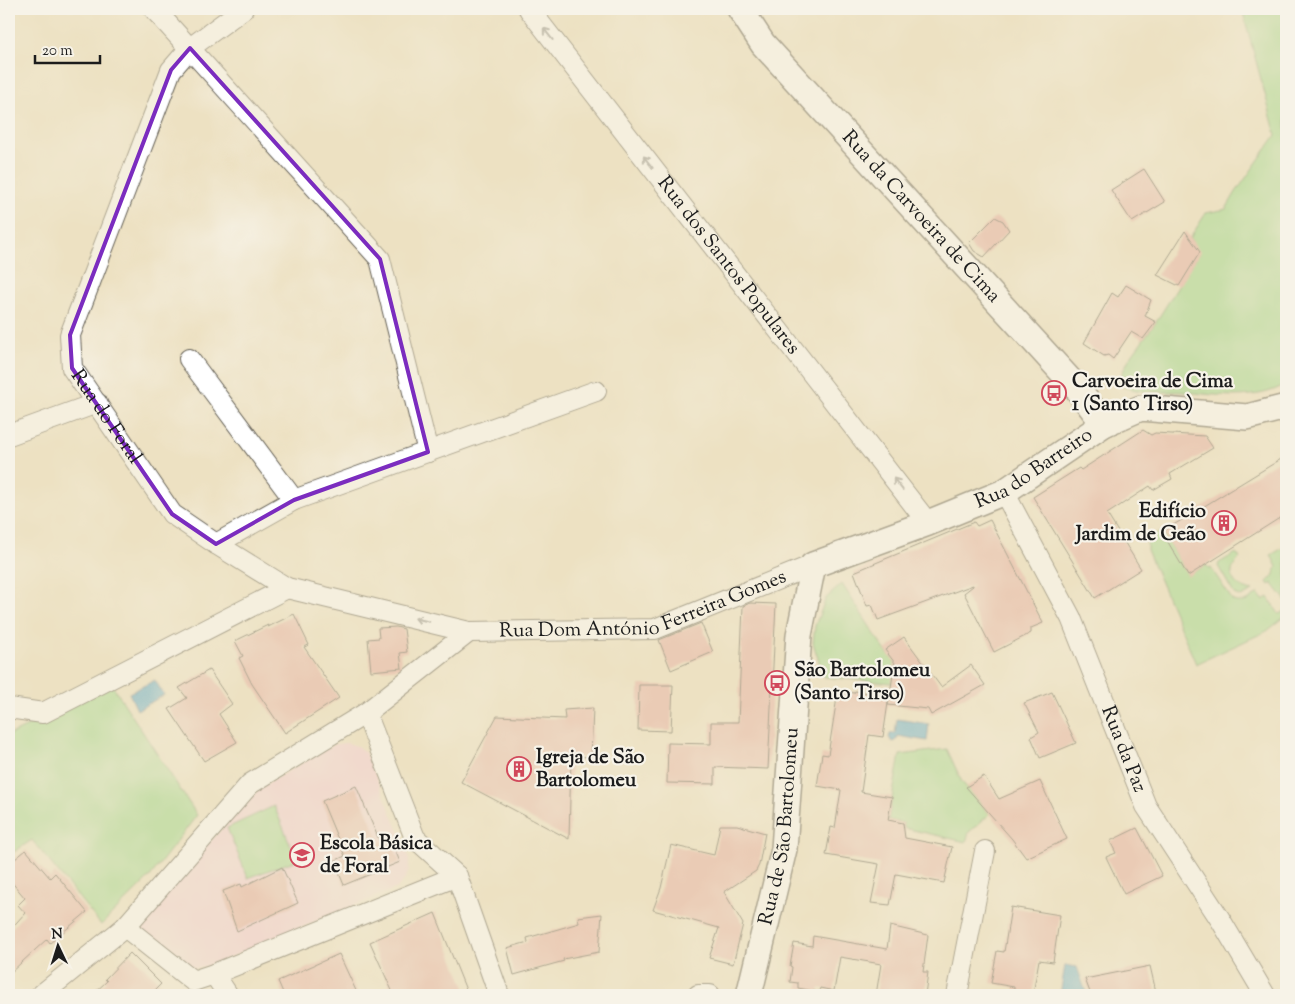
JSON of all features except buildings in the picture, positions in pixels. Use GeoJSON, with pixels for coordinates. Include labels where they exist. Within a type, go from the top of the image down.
{"type":"FeatureCollection","features":[{"type":"Feature","properties":{"kind":"street"},"geometry":{"type":"LineString","coordinates":[[154,9],[380,259],[428,452]]}},
{"type":"Feature","properties":{"kind":"street","name":"Rua do Foral"},"geometry":{"type":"LineString","coordinates":[[244,9],[190,48],[171,70],[70,335],[72,368],[172,514],[216,544],[287,588],[469,632]]}},
{"type":"Feature","properties":{"kind":"street","name":"Rua dos Santos Populares"},"geometry":{"type":"LineString","coordinates":[[529,9],[928,523]]}},
{"type":"Feature","properties":{"kind":"street","name":"Rua da Carvoeira de Cima"},"geometry":{"type":"LineString","coordinates":[[740,9],[763,44],[1076,387],[1104,424]]}},
{"type":"Feature","properties":{"kind":"street"},"geometry":{"type":"LineString","coordinates":[[189,359],[294,500]]}},
{"type":"Feature","properties":{"kind":"street"},"geometry":{"type":"LineString","coordinates":[[216,544],[294,500],[596,391]]}},
{"type":"Feature","properties":{"kind":"street"},"geometry":{"type":"LineString","coordinates":[[9,434],[97,403]]}},
{"type":"Feature","properties":{"kind":"street","name":"Rua do Barreiro"},"geometry":{"type":"LineString","coordinates":[[813,565],[928,523],[1004,492],[1104,424],[1140,408],[1247,417],[1286,407]]}},
{"type":"Feature","properties":{"kind":"street","name":"Rua da Paz"},"geometry":{"type":"LineString","coordinates":[[1004,492],[1071,618],[1146,806],[1220,919],[1265,995]]}},
{"type":"Feature","properties":{"kind":"street","name":"Rua Dom António Ferreira Gomes"},"geometry":{"type":"LineString","coordinates":[[469,632],[655,629],[813,565]]}},
{"type":"Feature","properties":{"kind":"street","name":"Rua de São Bartolomeu"},"geometry":{"type":"LineString","coordinates":[[749,995],[784,849],[800,635],[813,565]]}},
{"type":"Feature","properties":{"kind":"street"},"geometry":{"type":"LineString","coordinates":[[9,708],[43,713],[287,588]]}},
{"type":"Feature","properties":{"kind":"street"},"geometry":{"type":"LineString","coordinates":[[41,995],[125,927],[250,784],[366,713],[469,632]]}},
{"type":"Feature","properties":{"kind":"street"},"geometry":{"type":"LineString","coordinates":[[366,713],[415,838],[457,876],[499,995]]}},
{"type":"Feature","properties":{"kind":"street"},"geometry":{"type":"LineString","coordinates":[[957,995],[986,851]]}},
{"type":"Feature","properties":{"kind":"street"},"geometry":{"type":"LineString","coordinates":[[125,927],[193,981],[457,876]]}},
{"type":"Feature","properties":{"kind":"street"},"geometry":{"type":"LineString","coordinates":[[214,974],[228,995]]}},
{"type":"Feature","properties":{"kind":"street"},"geometry":{"type":"LineString","coordinates":[[698,995],[710,995]]}},
{"type":"Feature","properties":{"kind":"highlighted area"},"geometry":{"type":"Polygon","coordinates":[[[190,48],[380,259],[428,452],[294,500],[216,544],[172,514],[72,368],[70,335],[171,70],[190,48]]]}},
{"type":"Feature","properties":{"kind":"shaded area","name":"Escola Básica de Foral"},"geometry":{"type":"Polygon","coordinates":[[[347,743],[357,746],[365,752],[407,851],[409,870],[405,879],[397,888],[207,967],[194,968],[184,965],[145,934],[139,920],[143,913],[261,787],[335,744],[347,743]]]}},
{"type":"Feature","properties":{"kind":"green space"},"geometry":{"type":"Polygon","coordinates":[[[1242,9],[1286,9],[1286,384],[1275,390],[1236,396],[1148,392],[1116,385],[1129,359],[1156,322],[1199,253],[1190,238],[1206,213],[1226,209],[1276,135],[1242,9]]]}},
{"type":"Feature","properties":{"kind":"green space"},"geometry":{"type":"Polygon","coordinates":[[[1162,532],[1188,575],[1206,565],[1209,569],[1211,568],[1233,601],[1247,601],[1258,593],[1263,600],[1268,597],[1279,614],[1286,610],[1286,616],[1267,631],[1196,664],[1147,550],[1147,544],[1152,535],[1162,532]]]}},
{"type":"Feature","properties":{"kind":"green space"},"geometry":{"type":"Polygon","coordinates":[[[1286,546],[1286,601],[1272,583],[1269,585],[1267,582],[1273,576],[1277,567],[1271,555],[1286,546]]]}},
{"type":"Feature","properties":{"kind":"green space"},"geometry":{"type":"Polygon","coordinates":[[[1236,553],[1240,558],[1232,569],[1233,579],[1240,586],[1253,591],[1241,597],[1234,594],[1218,566],[1219,563],[1236,553]]]}},
{"type":"Feature","properties":{"kind":"green space"},"geometry":{"type":"Polygon","coordinates":[[[842,584],[885,650],[913,685],[824,677],[813,643],[815,626],[826,598],[842,584]]]}},
{"type":"Feature","properties":{"kind":"green space"},"geometry":{"type":"Polygon","coordinates":[[[112,685],[197,815],[149,878],[101,925],[32,840],[9,855],[9,735],[112,685]]]}},
{"type":"Feature","properties":{"kind":"green space"},"geometry":{"type":"Polygon","coordinates":[[[947,749],[962,782],[990,814],[969,832],[966,842],[904,828],[903,823],[888,820],[900,755],[947,749]]]}},
{"type":"Feature","properties":{"kind":"green space"},"geometry":{"type":"Polygon","coordinates":[[[274,806],[297,860],[248,878],[227,828],[274,806]]]}},
{"type":"Feature","properties":{"kind":"water"},"geometry":{"type":"Polygon","coordinates":[[[155,680],[164,695],[137,710],[129,693],[155,680]]]}},
{"type":"Feature","properties":{"kind":"water"},"geometry":{"type":"Polygon","coordinates":[[[897,719],[929,724],[927,741],[898,736],[896,741],[893,742],[889,738],[890,734],[895,733],[897,719]]]}},
{"type":"Feature","properties":{"kind":"water"},"geometry":{"type":"Polygon","coordinates":[[[1065,965],[1077,967],[1087,995],[1060,995],[1065,965]]]}},
{"type":"Feature","properties":{"kind":"place","name":"Carvoeira de Cima 1 (Santo Tirso)"},"geometry":{"type":"Point","coordinates":[1054,393]}},
{"type":"Feature","properties":{"kind":"place","name":"Edifício Jardim de Geão"},"geometry":{"type":"Point","coordinates":[1224,523]}},
{"type":"Feature","properties":{"kind":"place","name":"São Bartolomeu (Santo Tirso)"},"geometry":{"type":"Point","coordinates":[777,683]}},
{"type":"Feature","properties":{"kind":"place","name":"Igreja de São Bartolomeu"},"geometry":{"type":"Point","coordinates":[519,769]}},
{"type":"Feature","properties":{"kind":"place","name":"Escola Básica de Foral"},"geometry":{"type":"Point","coordinates":[302,855]}}]}
